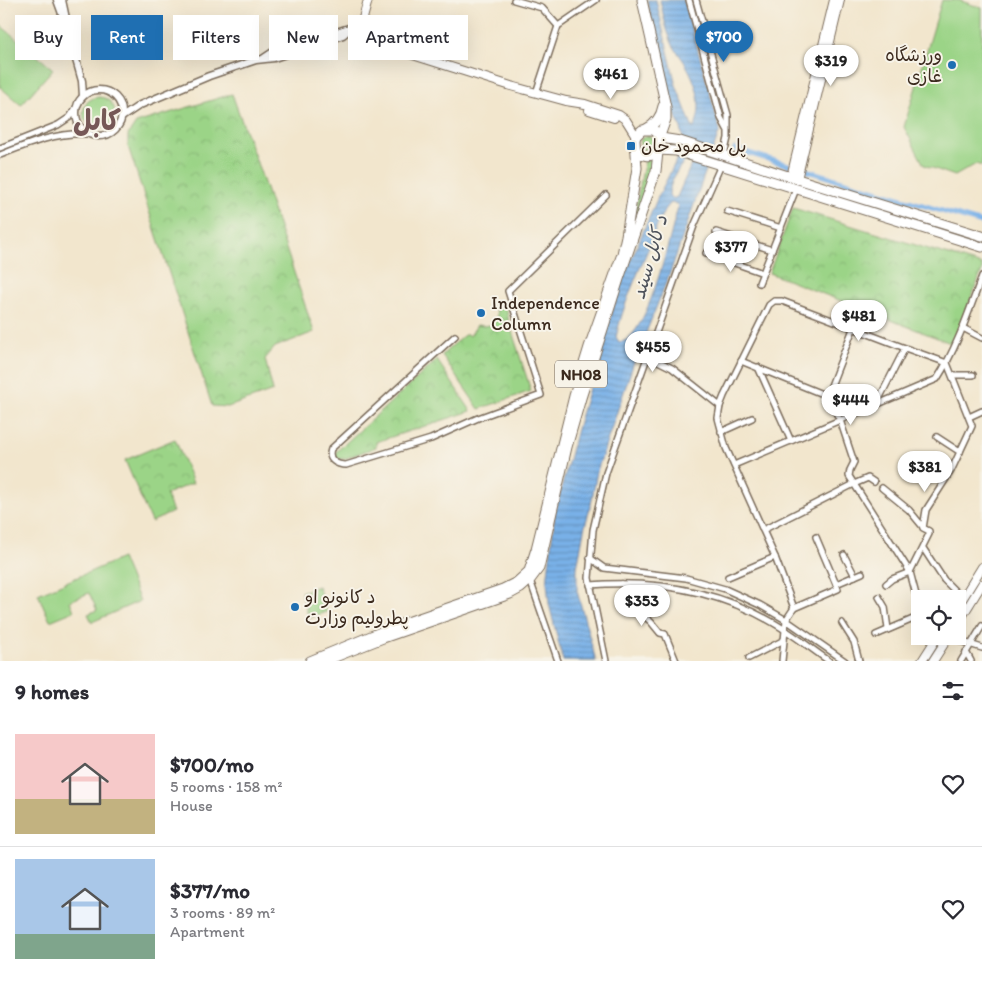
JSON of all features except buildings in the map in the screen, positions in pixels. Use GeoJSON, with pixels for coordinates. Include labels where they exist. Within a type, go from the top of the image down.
{"type":"FeatureCollection","features":[{"type":"Feature","properties":{"kind":"main road"},"geometry":{"type":"LineString","coordinates":[[364,15],[368,0]]}},
{"type":"Feature","properties":{"kind":"main road"},"geometry":{"type":"LineString","coordinates":[[642,0],[666,107],[666,119],[660,137]]}},
{"type":"Feature","properties":{"kind":"main road"},"geometry":{"type":"LineString","coordinates":[[794,178],[834,0]]}},
{"type":"Feature","properties":{"kind":"main road"},"geometry":{"type":"LineString","coordinates":[[794,178],[840,0]]}},
{"type":"Feature","properties":{"kind":"main road"},"geometry":{"type":"LineString","coordinates":[[430,60],[536,93],[584,104],[622,116],[626,120],[638,152],[646,156],[654,154],[659,150],[676,151],[982,246]]}},
{"type":"Feature","properties":{"kind":"main road"},"geometry":{"type":"LineString","coordinates":[[635,141],[642,130],[654,124],[659,117],[662,109],[662,96]]}},
{"type":"Feature","properties":{"kind":"main road"},"geometry":{"type":"LineString","coordinates":[[646,129],[654,130],[660,137],[680,141],[982,236]]}},
{"type":"Feature","properties":{"kind":"main road","name":"NH08"},"geometry":{"type":"LineString","coordinates":[[325,661],[383,638],[510,594],[530,580],[539,568],[567,447],[616,288],[656,171],[660,137]]}},
{"type":"Feature","properties":{"kind":"main road","name":"NH08"},"geometry":{"type":"LineString","coordinates":[[310,661],[393,628],[503,589],[517,582],[528,571],[546,516],[560,448],[574,396],[598,320],[622,254],[637,168],[635,141]]}},
{"type":"Feature","properties":{"kind":"main road"},"geometry":{"type":"LineString","coordinates":[[950,226],[952,237]]}},
{"type":"Feature","properties":{"kind":"main road"},"geometry":{"type":"LineString","coordinates":[[966,592],[982,567]]}},
{"type":"Feature","properties":{"kind":"main road"},"geometry":{"type":"LineString","coordinates":[[966,610],[982,584]]}},
{"type":"Feature","properties":{"kind":"main road"},"geometry":{"type":"LineString","coordinates":[[922,661],[932,645]]}},
{"type":"Feature","properties":{"kind":"main road"},"geometry":{"type":"LineString","coordinates":[[933,661],[943,645]]}},
{"type":"Feature","properties":{"kind":"street"},"geometry":{"type":"LineString","coordinates":[[57,0],[62,15]]}},
{"type":"Feature","properties":{"kind":"street"},"geometry":{"type":"LineString","coordinates":[[62,0],[66,15]]}},
{"type":"Feature","properties":{"kind":"street"},"geometry":{"type":"LineString","coordinates":[[514,0],[544,9],[558,26]]}},
{"type":"Feature","properties":{"kind":"street"},"geometry":{"type":"LineString","coordinates":[[536,93],[558,26],[596,0]]}},
{"type":"Feature","properties":{"kind":"street"},"geometry":{"type":"LineString","coordinates":[[689,0],[721,118],[728,130]]}},
{"type":"Feature","properties":{"kind":"street"},"geometry":{"type":"LineString","coordinates":[[696,0],[728,116],[724,155]]}},
{"type":"Feature","properties":{"kind":"street"},"geometry":{"type":"LineString","coordinates":[[122,116],[140,105],[209,76],[264,58],[273,52],[348,28]]}},
{"type":"Feature","properties":{"kind":"street"},"geometry":{"type":"LineString","coordinates":[[76,60],[82,81],[83,96]]}},
{"type":"Feature","properties":{"kind":"street"},"geometry":{"type":"LineString","coordinates":[[0,148],[58,125],[70,118],[83,96],[93,90],[104,90],[114,96],[122,109],[122,116],[116,129],[107,135],[96,137],[87,134],[71,133],[56,135],[0,155]]}},
{"type":"Feature","properties":{"kind":"street"},"geometry":{"type":"LineString","coordinates":[[76,108],[76,118],[80,127],[87,134]]}},
{"type":"Feature","properties":{"kind":"street"},"geometry":{"type":"LineString","coordinates":[[606,661],[590,585],[593,530],[610,459],[694,226],[721,165]]}},
{"type":"Feature","properties":{"kind":"street"},"geometry":{"type":"LineString","coordinates":[[760,283],[796,189]]}},
{"type":"Feature","properties":{"kind":"street"},"geometry":{"type":"LineString","coordinates":[[456,336],[331,449],[331,459],[338,465],[346,465],[431,439],[478,418],[541,395],[508,291],[606,195]]}},
{"type":"Feature","properties":{"kind":"street"},"geometry":{"type":"LineString","coordinates":[[727,211],[781,228]]}},
{"type":"Feature","properties":{"kind":"street"},"geometry":{"type":"LineString","coordinates":[[716,232],[772,250]]}},
{"type":"Feature","properties":{"kind":"street"},"geometry":{"type":"LineString","coordinates":[[706,254],[763,273]]}},
{"type":"Feature","properties":{"kind":"street"},"geometry":{"type":"LineString","coordinates":[[734,465],[937,379],[948,363],[982,276]]}},
{"type":"Feature","properties":{"kind":"street"},"geometry":{"type":"LineString","coordinates":[[794,608],[775,557],[734,465],[721,432],[718,418],[720,406],[741,361],[770,305],[774,301],[782,301],[948,363],[972,426],[951,471],[926,510],[923,528]]}},
{"type":"Feature","properties":{"kind":"street"},"geometry":{"type":"LineString","coordinates":[[963,328],[982,338]]}},
{"type":"Feature","properties":{"kind":"street"},"geometry":{"type":"LineString","coordinates":[[827,396],[853,329]]}},
{"type":"Feature","properties":{"kind":"street"},"geometry":{"type":"LineString","coordinates":[[875,405],[905,348]]}},
{"type":"Feature","properties":{"kind":"street"},"geometry":{"type":"LineString","coordinates":[[648,356],[672,368],[720,406]]}},
{"type":"Feature","properties":{"kind":"street"},"geometry":{"type":"LineString","coordinates":[[741,361],[827,396],[840,420],[854,462],[849,473],[854,484],[910,572],[915,590]]}},
{"type":"Feature","properties":{"kind":"street"},"geometry":{"type":"LineString","coordinates":[[758,367],[791,440]]}},
{"type":"Feature","properties":{"kind":"street"},"geometry":{"type":"LineString","coordinates":[[953,375],[973,374]]}},
{"type":"Feature","properties":{"kind":"street"},"geometry":{"type":"LineString","coordinates":[[970,417],[982,411]]}},
{"type":"Feature","properties":{"kind":"street"},"geometry":{"type":"LineString","coordinates":[[721,432],[752,418]]}},
{"type":"Feature","properties":{"kind":"street"},"geometry":{"type":"LineString","coordinates":[[937,437],[960,452]]}},
{"type":"Feature","properties":{"kind":"street"},"geometry":{"type":"LineString","coordinates":[[763,530],[854,484],[868,478],[874,482]]}},
{"type":"Feature","properties":{"kind":"street"},"geometry":{"type":"LineString","coordinates":[[882,488],[909,510],[929,534],[910,572],[892,579],[886,584]]}},
{"type":"Feature","properties":{"kind":"street"},"geometry":{"type":"LineString","coordinates":[[782,661],[786,620],[794,608],[838,589],[816,537]]}},
{"type":"Feature","properties":{"kind":"street"},"geometry":{"type":"LineString","coordinates":[[923,548],[944,580],[954,590]]}},
{"type":"Feature","properties":{"kind":"street"},"geometry":{"type":"LineString","coordinates":[[844,555],[855,576]]}},
{"type":"Feature","properties":{"kind":"street"},"geometry":{"type":"LineString","coordinates":[[728,577],[775,557]]}},
{"type":"Feature","properties":{"kind":"street"},"geometry":{"type":"LineString","coordinates":[[590,558],[604,568],[686,578],[725,589],[760,605],[786,620],[845,661]]}},
{"type":"Feature","properties":{"kind":"street"},"geometry":{"type":"LineString","coordinates":[[836,584],[862,573]]}},
{"type":"Feature","properties":{"kind":"street"},"geometry":{"type":"LineString","coordinates":[[530,580],[558,661]]}},
{"type":"Feature","properties":{"kind":"street"},"geometry":{"type":"LineString","coordinates":[[590,585],[622,583],[679,587],[699,592],[740,606],[772,622],[829,661]]}},
{"type":"Feature","properties":{"kind":"street"},"geometry":{"type":"LineString","coordinates":[[622,583],[634,607],[652,622],[660,633],[665,634],[676,661]]}},
{"type":"Feature","properties":{"kind":"street"},"geometry":{"type":"LineString","coordinates":[[879,597],[885,607],[888,630]]}},
{"type":"Feature","properties":{"kind":"street"},"geometry":{"type":"LineString","coordinates":[[876,635],[911,620]]}},
{"type":"Feature","properties":{"kind":"street"},"geometry":{"type":"LineString","coordinates":[[842,623],[854,642],[859,661]]}},
{"type":"Feature","properties":{"kind":"street"},"geometry":{"type":"LineString","coordinates":[[961,661],[982,626]]}},
{"type":"Feature","properties":{"kind":"street"},"geometry":{"type":"LineString","coordinates":[[749,658],[784,640]]}},
{"type":"Feature","properties":{"kind":"street"},"geometry":{"type":"LineString","coordinates":[[966,643],[982,648]]}},
{"type":"Feature","properties":{"kind":"street"},"geometry":{"type":"LineString","coordinates":[[966,652],[971,661]]}},
{"type":"Feature","properties":{"kind":"green space","name":"ورزشگاه غازی"},"geometry":{"type":"Polygon","coordinates":[[[942,0],[958,0],[982,8],[982,166],[976,164],[955,176],[924,165],[904,127],[942,0]]]}},
{"type":"Feature","properties":{"kind":"green space"},"geometry":{"type":"Polygon","coordinates":[[[0,25],[15,37],[15,60],[42,60],[53,69],[21,105],[0,87],[0,25]]]}},
{"type":"Feature","properties":{"kind":"green space"},"geometry":{"type":"Polygon","coordinates":[[[232,94],[314,332],[275,347],[265,359],[273,391],[228,407],[212,406],[128,146],[128,135],[136,123],[232,94]]]}},
{"type":"Feature","properties":{"kind":"green space"},"geometry":{"type":"Polygon","coordinates":[[[99,97],[111,101],[115,113],[111,125],[99,129],[87,125],[83,113],[87,101],[99,97]]]}},
{"type":"Feature","properties":{"kind":"green space"},"geometry":{"type":"Polygon","coordinates":[[[644,136],[650,136],[654,143],[650,150],[644,150],[640,146],[640,140],[644,136]]]}},
{"type":"Feature","properties":{"kind":"green space"},"geometry":{"type":"Polygon","coordinates":[[[645,160],[653,161],[656,167],[631,231],[645,160]]]}},
{"type":"Feature","properties":{"kind":"green space"},"geometry":{"type":"Polygon","coordinates":[[[793,208],[982,265],[982,271],[953,344],[769,273],[793,208]]]}},
{"type":"Feature","properties":{"kind":"green space"},"geometry":{"type":"Polygon","coordinates":[[[505,301],[509,322],[531,391],[479,409],[442,355],[463,336],[467,334],[470,336],[477,325],[491,325],[497,317],[496,307],[505,301]]]}},
{"type":"Feature","properties":{"kind":"green space"},"geometry":{"type":"Polygon","coordinates":[[[437,360],[471,411],[376,442],[376,447],[344,459],[337,459],[335,457],[336,452],[437,360]]]}},
{"type":"Feature","properties":{"kind":"green space"},"geometry":{"type":"Polygon","coordinates":[[[175,439],[193,483],[166,494],[173,512],[151,522],[125,460],[175,439]]]}},
{"type":"Feature","properties":{"kind":"green space"},"geometry":{"type":"Polygon","coordinates":[[[122,558],[140,601],[92,622],[88,614],[97,610],[89,593],[70,601],[74,611],[50,621],[38,594],[122,558]]]}},
{"type":"Feature","properties":{"kind":"green space"},"geometry":{"type":"Polygon","coordinates":[[[318,586],[327,612],[309,618],[301,592],[318,586]]]}},
{"type":"Feature","properties":{"kind":"water"},"geometry":{"type":"Polygon","coordinates":[[[647,0],[656,0],[676,85],[693,129],[699,113],[696,88],[690,72],[671,42],[660,0],[684,0],[720,130],[670,273],[633,365],[597,471],[577,568],[577,591],[596,661],[563,661],[549,604],[547,583],[555,512],[580,418],[621,283],[658,197],[678,157],[683,138],[681,128],[672,108],[647,0]],[[686,161],[677,171],[672,181],[669,195],[672,199],[677,197],[691,165],[691,163],[686,161]],[[671,203],[658,223],[626,302],[616,337],[619,342],[629,337],[639,325],[648,306],[664,261],[678,207],[677,204],[671,203]]]}},
{"type":"Feature","properties":{"kind":"waterway"},"geometry":{"type":"LineString","coordinates":[[735,149],[788,165]]}},
{"type":"Feature","properties":{"kind":"waterway"},"geometry":{"type":"LineString","coordinates":[[802,169],[982,223]]}},
{"type":"Feature","properties":{"kind":"place","name":"ورزشگاه غازی"},"geometry":{"type":"Point","coordinates":[952,65]}},
{"type":"Feature","properties":{"kind":"place","name":"پل محمود خان"},"geometry":{"type":"Point","coordinates":[631,146]}},
{"type":"Feature","properties":{"kind":"place","name":"Independence Column"},"geometry":{"type":"Point","coordinates":[481,313]}},
{"type":"Feature","properties":{"kind":"place","name":"د کانونو او پطرولیم وزارت"},"geometry":{"type":"Point","coordinates":[295,607]}},
{"type":"Feature","properties":{"kind":"district","name":"کابل"},"geometry":{"type":"Point","coordinates":[97,120]}},
{"type":"Feature","properties":{"kind":"water label","name":"د کابل سيند"},"geometry":{"type":"Point","coordinates":[649,257]}}]}
